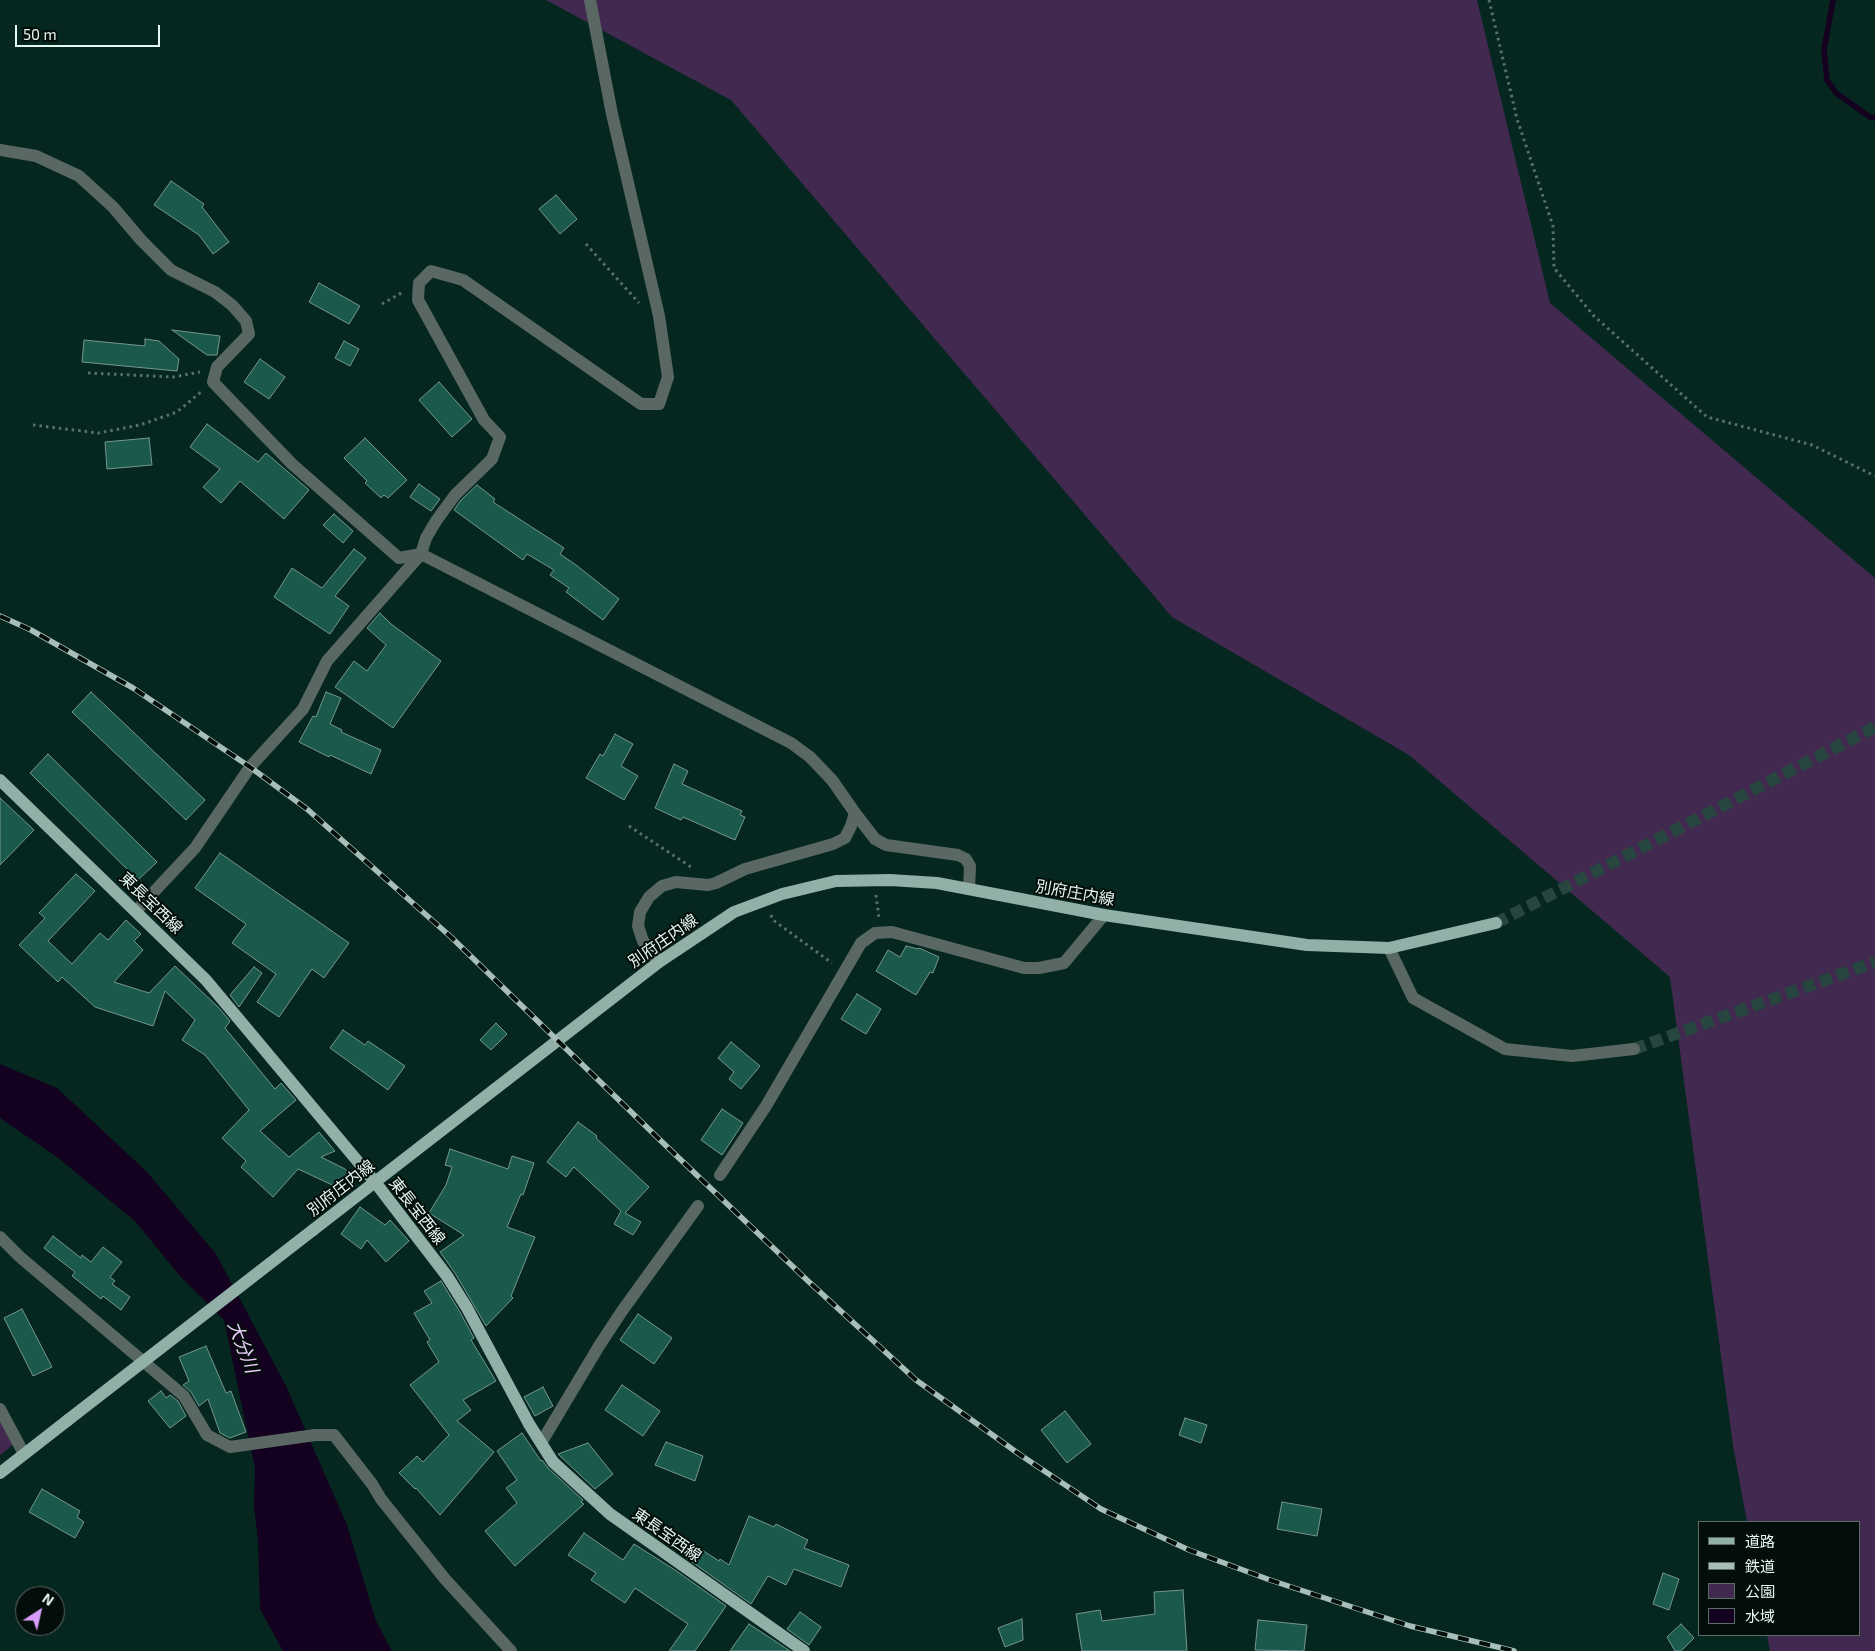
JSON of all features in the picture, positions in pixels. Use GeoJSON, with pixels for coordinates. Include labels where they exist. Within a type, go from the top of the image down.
{"type":"FeatureCollection","features":[{"type":"Feature","properties":{"kind":"main road","name":"東長宝西線"},"geometry":{"type":"LineString","coordinates":[[0,780],[206,980],[375,1182],[451,1281],[541,1443],[558,1467],[610,1514],[804,1651]]}},
{"type":"Feature","properties":{"kind":"main road","name":"別府庄内線"},"geometry":{"type":"LineString","coordinates":[[0,1473],[659,962],[734,912],[782,894],[836,881],[890,880],[938,883],[1104,915],[1307,945],[1389,948],[1496,924]]}},
{"type":"Feature","properties":{"kind":"street"},"geometry":{"type":"LineString","coordinates":[[136,911],[195,848],[250,767],[303,709],[327,661],[421,554],[426,538],[455,495],[492,459],[500,438],[484,420],[418,300],[419,283],[431,271],[463,280],[641,404],[659,404],[668,377],[659,316],[612,114],[590,0]]}},
{"type":"Feature","properties":{"kind":"street"},"geometry":{"type":"LineString","coordinates":[[0,150],[36,156],[79,176],[113,207],[171,270],[216,292],[232,305],[246,321],[249,334],[217,368],[213,382],[292,464],[399,558],[421,554],[791,743],[810,757],[832,780],[875,839],[886,845],[958,854],[966,859],[970,866],[969,890]]}},
{"type":"Feature","properties":{"kind":"street"},"geometry":{"type":"LineString","coordinates":[[659,962],[643,941],[638,926],[640,912],[649,897],[662,886],[676,882],[708,885],[745,869],[833,844],[845,838],[855,813]]}},
{"type":"Feature","properties":{"kind":"street"},"geometry":{"type":"LineString","coordinates":[[720,1175],[766,1106],[861,943],[875,933],[892,932],[1024,968],[1039,968],[1064,963],[1104,915]]}},
{"type":"Feature","properties":{"kind":"street"},"geometry":{"type":"LineString","coordinates":[[1389,948],[1413,998],[1505,1049],[1572,1056],[1634,1050]]}},
{"type":"Feature","properties":{"kind":"street"},"geometry":{"type":"LineString","coordinates":[[541,1443],[613,1325],[698,1206]]}},
{"type":"Feature","properties":{"kind":"street"},"geometry":{"type":"LineString","coordinates":[[0,1237],[20,1258],[184,1396],[207,1435],[230,1446],[315,1435],[334,1435],[372,1484],[381,1499],[444,1579],[511,1651]]}},
{"type":"Feature","properties":{"kind":"street"},"geometry":{"type":"LineString","coordinates":[[0,1409],[24,1454]]}},
{"type":"Feature","properties":{"kind":"path"},"geometry":{"type":"LineString","coordinates":[[1488,0],[1517,119],[1553,226],[1554,268],[1594,316],[1706,417],[1812,445],[1875,476]]}},
{"type":"Feature","properties":{"kind":"path"},"geometry":{"type":"LineString","coordinates":[[586,244],[642,307]]}},
{"type":"Feature","properties":{"kind":"path"},"geometry":{"type":"LineString","coordinates":[[382,304],[419,283]]}},
{"type":"Feature","properties":{"kind":"path"},"geometry":{"type":"LineString","coordinates":[[88,373],[123,373],[173,377],[201,371]]}},
{"type":"Feature","properties":{"kind":"path"},"geometry":{"type":"LineString","coordinates":[[32,425],[98,433],[140,425],[177,412],[213,382]]}},
{"type":"Feature","properties":{"kind":"path"},"geometry":{"type":"LineString","coordinates":[[629,826],[692,868]]}},
{"type":"Feature","properties":{"kind":"path"},"geometry":{"type":"LineString","coordinates":[[876,894],[880,933]]}},
{"type":"Feature","properties":{"kind":"path"},"geometry":{"type":"LineString","coordinates":[[764,901],[774,920],[844,972]]}},
{"type":"Feature","properties":{"kind":"green space"},"geometry":{"type":"Polygon","coordinates":[[[546,0],[1477,0],[1550,303],[1875,578],[1875,1651],[1770,1651],[1767,1636],[1860,1636],[1860,1521],[1747,1521],[1733,1445],[1670,977],[1409,755],[1172,617],[731,100],[546,0]]]}},
{"type":"Feature","properties":{"kind":"green space"},"geometry":{"type":"Polygon","coordinates":[[[0,1410],[13,1444],[1,1455],[0,1454],[0,1410]]]}},
{"type":"Feature","properties":{"kind":"water","name":"大分川"},"geometry":{"type":"Polygon","coordinates":[[[0,1064],[57,1088],[147,1172],[216,1254],[286,1386],[347,1525],[376,1621],[392,1651],[283,1651],[260,1609],[258,1540],[254,1506],[255,1468],[224,1320],[180,1276],[135,1221],[57,1157],[0,1118],[0,1064]]]}},
{"type":"Feature","properties":{"kind":"building"},"geometry":{"type":"Polygon","coordinates":[[[171,181],[204,204],[202,207],[229,242],[213,254],[199,235],[154,205],[171,181]]]}},
{"type":"Feature","properties":{"kind":"building"},"geometry":{"type":"Polygon","coordinates":[[[556,195],[577,219],[560,234],[539,209],[556,195]]]}},
{"type":"Feature","properties":{"kind":"building"},"geometry":{"type":"Polygon","coordinates":[[[319,283],[360,306],[349,324],[309,302],[319,283]]]}},
{"type":"Feature","properties":{"kind":"building"},"geometry":{"type":"Polygon","coordinates":[[[172,330],[220,336],[217,355],[207,355],[172,330]]]}},
{"type":"Feature","properties":{"kind":"building"},"geometry":{"type":"Polygon","coordinates":[[[145,339],[159,341],[179,359],[177,371],[82,362],[84,340],[145,346],[145,339]]]}},
{"type":"Feature","properties":{"kind":"building"},"geometry":{"type":"Polygon","coordinates":[[[344,341],[359,349],[350,366],[335,358],[344,341]]]}},
{"type":"Feature","properties":{"kind":"building"},"geometry":{"type":"Polygon","coordinates":[[[260,359],[285,377],[269,399],[244,382],[260,359]]]}},
{"type":"Feature","properties":{"kind":"building"},"geometry":{"type":"Polygon","coordinates":[[[439,382],[472,419],[452,437],[419,400],[439,382]]]}},
{"type":"Feature","properties":{"kind":"building"},"geometry":{"type":"Polygon","coordinates":[[[207,424],[258,462],[266,453],[309,490],[284,519],[240,481],[221,503],[203,487],[220,469],[190,447],[207,424]]]}},
{"type":"Feature","properties":{"kind":"building"},"geometry":{"type":"Polygon","coordinates":[[[149,438],[152,465],[107,469],[105,442],[149,438]]]}},
{"type":"Feature","properties":{"kind":"building"},"geometry":{"type":"Polygon","coordinates":[[[365,438],[407,480],[388,498],[384,495],[381,498],[365,483],[367,481],[344,458],[365,438]]]}},
{"type":"Feature","properties":{"kind":"building"},"geometry":{"type":"Polygon","coordinates":[[[419,484],[440,499],[431,511],[410,497],[419,484]]]}},
{"type":"Feature","properties":{"kind":"building"},"geometry":{"type":"Polygon","coordinates":[[[477,485],[495,499],[493,502],[564,548],[560,554],[619,599],[603,620],[566,592],[569,588],[550,575],[554,570],[527,554],[523,560],[454,510],[461,500],[477,485]]]}},
{"type":"Feature","properties":{"kind":"building"},"geometry":{"type":"Polygon","coordinates":[[[334,514],[353,531],[343,543],[323,525],[334,514]]]}},
{"type":"Feature","properties":{"kind":"building"},"geometry":{"type":"Polygon","coordinates":[[[354,549],[366,558],[335,596],[349,606],[330,634],[274,597],[292,568],[322,588],[354,549]]]}},
{"type":"Feature","properties":{"kind":"building"},"geometry":{"type":"Polygon","coordinates":[[[380,613],[391,624],[441,661],[393,728],[335,687],[354,661],[367,671],[386,645],[367,628],[380,613]]]}},
{"type":"Feature","properties":{"kind":"building"},"geometry":{"type":"Polygon","coordinates":[[[91,692],[205,800],[186,820],[72,712],[91,692]]]}},
{"type":"Feature","properties":{"kind":"building"},"geometry":{"type":"Polygon","coordinates":[[[326,692],[341,698],[330,724],[342,730],[341,732],[381,750],[371,774],[330,755],[329,757],[299,742],[313,716],[316,717],[326,692]]]}},
{"type":"Feature","properties":{"kind":"building"},"geometry":{"type":"Polygon","coordinates":[[[615,734],[633,744],[621,766],[638,776],[624,800],[586,778],[600,754],[603,756],[615,734]]]}},
{"type":"Feature","properties":{"kind":"building"},"geometry":{"type":"Polygon","coordinates":[[[48,754],[157,862],[138,880],[30,773],[48,754]]]}},
{"type":"Feature","properties":{"kind":"building"},"geometry":{"type":"Polygon","coordinates":[[[674,764],[688,771],[682,784],[742,811],[740,815],[745,817],[735,840],[683,817],[681,820],[655,808],[674,764]]]}},
{"type":"Feature","properties":{"kind":"building"},"geometry":{"type":"Polygon","coordinates":[[[0,798],[34,830],[0,865],[0,798]]]}},
{"type":"Feature","properties":{"kind":"building"},"geometry":{"type":"Polygon","coordinates":[[[220,853],[349,943],[324,978],[312,969],[279,1017],[257,1002],[276,974],[232,943],[246,924],[195,888],[220,853]]]}},
{"type":"Feature","properties":{"kind":"building"},"geometry":{"type":"Polygon","coordinates":[[[76,874],[95,891],[48,941],[72,964],[100,933],[108,940],[126,920],[141,934],[134,941],[143,950],[114,982],[149,993],[175,966],[230,1021],[225,1028],[275,1089],[281,1083],[296,1100],[260,1131],[289,1157],[319,1132],[335,1151],[321,1157],[345,1169],[350,1174],[343,1190],[298,1169],[273,1197],[241,1167],[246,1161],[222,1138],[249,1110],[205,1055],[182,1040],[195,1020],[165,991],[153,1026],[95,1007],[62,977],[58,982],[19,945],[45,918],[39,913],[76,874]]]}},
{"type":"Feature","properties":{"kind":"building"},"geometry":{"type":"Polygon","coordinates":[[[906,946],[919,948],[939,957],[933,973],[930,972],[916,995],[876,971],[888,950],[900,957],[906,946]]]}},
{"type":"Feature","properties":{"kind":"building"},"geometry":{"type":"Polygon","coordinates":[[[254,967],[262,973],[239,1007],[230,995],[254,967]]]}},
{"type":"Feature","properties":{"kind":"building"},"geometry":{"type":"Polygon","coordinates":[[[857,994],[881,1009],[866,1034],[841,1019],[857,994]]]}},
{"type":"Feature","properties":{"kind":"building"},"geometry":{"type":"Polygon","coordinates":[[[496,1023],[507,1034],[491,1050],[480,1040],[496,1023]]]}},
{"type":"Feature","properties":{"kind":"building"},"geometry":{"type":"Polygon","coordinates":[[[343,1030],[365,1045],[368,1041],[405,1066],[388,1090],[330,1048],[343,1030]]]}},
{"type":"Feature","properties":{"kind":"building"},"geometry":{"type":"Polygon","coordinates":[[[731,1042],[760,1066],[741,1089],[729,1079],[734,1072],[718,1058],[731,1042]]]}},
{"type":"Feature","properties":{"kind":"building"},"geometry":{"type":"Polygon","coordinates":[[[722,1109],[743,1123],[722,1155],[701,1140],[722,1109]]]}},
{"type":"Feature","properties":{"kind":"building"},"geometry":{"type":"Polygon","coordinates":[[[578,1122],[597,1136],[596,1138],[649,1187],[625,1213],[641,1222],[633,1235],[614,1224],[621,1211],[574,1167],[566,1177],[547,1162],[578,1122]]]}},
{"type":"Feature","properties":{"kind":"building"},"geometry":{"type":"Polygon","coordinates":[[[450,1149],[508,1169],[512,1156],[534,1163],[523,1195],[521,1194],[507,1227],[535,1237],[511,1296],[513,1298],[486,1326],[455,1273],[440,1252],[464,1235],[429,1213],[446,1185],[452,1167],[445,1165],[450,1149]]]}},
{"type":"Feature","properties":{"kind":"building"},"geometry":{"type":"Polygon","coordinates":[[[360,1207],[385,1225],[390,1220],[409,1241],[386,1262],[367,1240],[361,1249],[341,1234],[360,1207]]]}},
{"type":"Feature","properties":{"kind":"building"},"geometry":{"type":"Polygon","coordinates":[[[53,1236],[81,1258],[82,1255],[91,1262],[103,1247],[122,1262],[110,1277],[115,1281],[112,1284],[130,1297],[121,1310],[103,1296],[101,1299],[72,1276],[75,1272],[44,1248],[53,1236]]]}},
{"type":"Feature","properties":{"kind":"building"},"geometry":{"type":"Polygon","coordinates":[[[441,1281],[474,1338],[471,1340],[496,1381],[463,1400],[471,1410],[457,1421],[494,1452],[440,1515],[416,1488],[399,1473],[417,1456],[423,1462],[449,1435],[410,1385],[439,1362],[427,1342],[430,1340],[414,1313],[432,1303],[424,1291],[441,1281]]]}},
{"type":"Feature","properties":{"kind":"building"},"geometry":{"type":"Polygon","coordinates":[[[22,1309],[52,1367],[33,1376],[4,1318],[22,1309]]]}},
{"type":"Feature","properties":{"kind":"building"},"geometry":{"type":"Polygon","coordinates":[[[638,1314],[672,1338],[654,1364],[620,1340],[638,1314]]]}},
{"type":"Feature","properties":{"kind":"building"},"geometry":{"type":"Polygon","coordinates":[[[206,1346],[226,1393],[231,1391],[246,1432],[230,1438],[220,1433],[208,1399],[199,1406],[191,1392],[183,1385],[189,1381],[179,1357],[206,1346]]]}},
{"type":"Feature","properties":{"kind":"building"},"geometry":{"type":"Polygon","coordinates":[[[622,1385],[660,1411],[643,1436],[605,1410],[622,1385]]]}},
{"type":"Feature","properties":{"kind":"building"},"geometry":{"type":"Polygon","coordinates":[[[543,1387],[553,1406],[535,1416],[524,1397],[543,1387]]]}},
{"type":"Feature","properties":{"kind":"building"},"geometry":{"type":"Polygon","coordinates":[[[161,1391],[166,1398],[170,1395],[178,1401],[186,1416],[170,1428],[148,1401],[161,1391]]]}},
{"type":"Feature","properties":{"kind":"building"},"geometry":{"type":"Polygon","coordinates":[[[1065,1411],[1091,1444],[1067,1463],[1041,1430],[1065,1411]]]}},
{"type":"Feature","properties":{"kind":"building"},"geometry":{"type":"Polygon","coordinates":[[[1185,1418],[1207,1425],[1201,1443],[1179,1435],[1185,1418]]]}},
{"type":"Feature","properties":{"kind":"building"},"geometry":{"type":"Polygon","coordinates":[[[522,1433],[541,1461],[583,1500],[581,1502],[584,1504],[515,1566],[485,1531],[517,1503],[506,1488],[517,1480],[497,1451],[522,1433]]]}},
{"type":"Feature","properties":{"kind":"building"},"geometry":{"type":"Polygon","coordinates":[[[666,1442],[703,1456],[695,1481],[655,1465],[666,1442]]]}},
{"type":"Feature","properties":{"kind":"building"},"geometry":{"type":"Polygon","coordinates":[[[588,1443],[613,1474],[595,1489],[558,1454],[588,1443]]]}},
{"type":"Feature","properties":{"kind":"building"},"geometry":{"type":"Polygon","coordinates":[[[42,1489],[80,1511],[77,1517],[84,1522],[75,1538],[29,1512],[42,1489]]]}},
{"type":"Feature","properties":{"kind":"building"},"geometry":{"type":"Polygon","coordinates":[[[1282,1502],[1322,1509],[1317,1536],[1277,1529],[1282,1502]]]}},
{"type":"Feature","properties":{"kind":"building"},"geometry":{"type":"Polygon","coordinates":[[[749,1516],[774,1527],[776,1524],[808,1540],[804,1548],[849,1565],[841,1587],[794,1569],[786,1585],[768,1576],[751,1604],[685,1557],[693,1544],[719,1561],[720,1559],[729,1565],[749,1516]]]}},
{"type":"Feature","properties":{"kind":"building"},"geometry":{"type":"Polygon","coordinates":[[[584,1533],[623,1560],[634,1544],[726,1606],[695,1651],[669,1651],[688,1624],[635,1588],[625,1603],[591,1580],[596,1573],[568,1555],[584,1533]]]}},
{"type":"Feature","properties":{"kind":"building"},"geometry":{"type":"Polygon","coordinates":[[[1663,1573],[1679,1579],[1669,1610],[1653,1604],[1663,1573]]]}},
{"type":"Feature","properties":{"kind":"building"},"geometry":{"type":"Polygon","coordinates":[[[1183,1590],[1187,1651],[1082,1651],[1076,1614],[1100,1610],[1102,1621],[1155,1614],[1154,1592],[1183,1590]]]}},
{"type":"Feature","properties":{"kind":"building"},"geometry":{"type":"Polygon","coordinates":[[[800,1612],[821,1627],[809,1645],[787,1629],[800,1612]]]}},
{"type":"Feature","properties":{"kind":"building"},"geometry":{"type":"Polygon","coordinates":[[[1022,1619],[1023,1640],[1005,1647],[998,1628],[1022,1619]]]}},
{"type":"Feature","properties":{"kind":"building"},"geometry":{"type":"Polygon","coordinates":[[[1258,1620],[1307,1625],[1304,1651],[1255,1650],[1258,1620]]]}},
{"type":"Feature","properties":{"kind":"building"},"geometry":{"type":"Polygon","coordinates":[[[749,1624],[778,1643],[790,1651],[730,1651],[749,1624]]]}},
{"type":"Feature","properties":{"kind":"building"},"geometry":{"type":"Polygon","coordinates":[[[1681,1624],[1694,1638],[1681,1651],[1675,1651],[1667,1637],[1681,1624]]]}},
{"type":"Feature","properties":{"kind":"waterway"},"geometry":{"type":"LineString","coordinates":[[1833,0],[1824,50],[1827,80],[1836,93],[1870,117],[1875,118]]}},
{"type":"Feature","properties":{"kind":"tunnel"},"geometry":{"type":"LineString","coordinates":[[1496,923],[1875,727]]}},
{"type":"Feature","properties":{"kind":"tunnel"},"geometry":{"type":"LineString","coordinates":[[1634,1049],[1875,962]]}},
{"type":"Feature","properties":{"kind":"railway"},"geometry":{"type":"LineString","coordinates":[[0,616],[31,630],[133,688],[250,767],[307,809],[451,937],[808,1281],[916,1380],[1019,1454],[1101,1509],[1189,1550],[1270,1580],[1410,1626],[1514,1651]]}}]}
